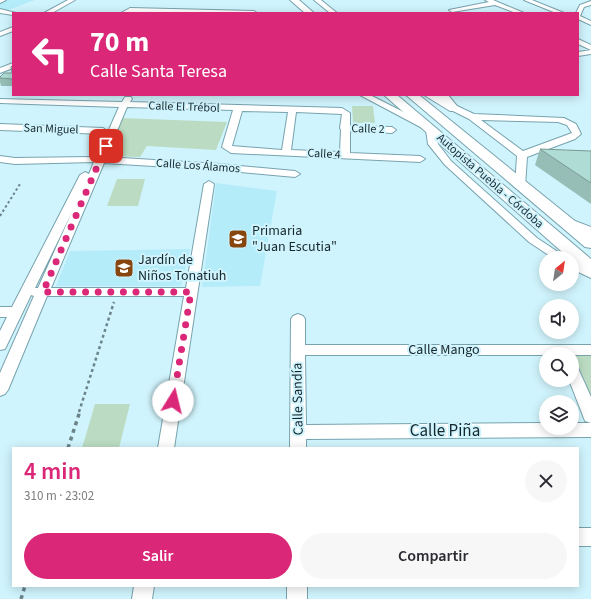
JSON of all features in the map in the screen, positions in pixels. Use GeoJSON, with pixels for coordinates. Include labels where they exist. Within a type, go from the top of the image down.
{"type":"FeatureCollection","features":[{"type":"Feature","properties":{"kind":"highway"},"geometry":{"type":"LineString","coordinates":[[294,0],[309,12]]}},
{"type":"Feature","properties":{"kind":"highway","name":"Autopista Puebla - Córdoba"},"geometry":{"type":"LineString","coordinates":[[391,96],[591,268]]}},
{"type":"Feature","properties":{"kind":"highway","name":"Autopista Puebla - Córdoba"},"geometry":{"type":"LineString","coordinates":[[413,96],[520,186],[591,243]]}},
{"type":"Feature","properties":{"kind":"highway"},"geometry":{"type":"LineString","coordinates":[[432,96],[454,108]]}},
{"type":"Feature","properties":{"kind":"street"},"geometry":{"type":"LineString","coordinates":[[49,12],[72,0]]}},
{"type":"Feature","properties":{"kind":"street"},"geometry":{"type":"LineString","coordinates":[[317,0],[333,12]]}},
{"type":"Feature","properties":{"kind":"street"},"geometry":{"type":"LineString","coordinates":[[488,0],[517,12]]}},
{"type":"Feature","properties":{"kind":"street"},"geometry":{"type":"LineString","coordinates":[[527,0],[558,12]]}},
{"type":"Feature","properties":{"kind":"street"},"geometry":{"type":"LineString","coordinates":[[452,10],[495,3]]}},
{"type":"Feature","properties":{"kind":"street"},"geometry":{"type":"LineString","coordinates":[[579,14],[582,6],[591,3]]}},
{"type":"Feature","properties":{"kind":"street"},"geometry":{"type":"LineString","coordinates":[[0,11],[12,13]]}},
{"type":"Feature","properties":{"kind":"street"},"geometry":{"type":"LineString","coordinates":[[127,11],[170,12]]}},
{"type":"Feature","properties":{"kind":"street"},"geometry":{"type":"LineString","coordinates":[[579,17],[591,24]]}},
{"type":"Feature","properties":{"kind":"street"},"geometry":{"type":"LineString","coordinates":[[0,34],[12,28]]}},
{"type":"Feature","properties":{"kind":"street"},"geometry":{"type":"LineString","coordinates":[[579,42],[591,48]]}},
{"type":"Feature","properties":{"kind":"street"},"geometry":{"type":"LineString","coordinates":[[579,54],[591,52]]}},
{"type":"Feature","properties":{"kind":"street"},"geometry":{"type":"LineString","coordinates":[[0,71],[11,62]]}},
{"type":"Feature","properties":{"kind":"street"},"geometry":{"type":"LineString","coordinates":[[366,96],[430,129],[433,144],[448,163],[533,240],[550,251]]}},
{"type":"Feature","properties":{"kind":"street"},"geometry":{"type":"LineString","coordinates":[[445,96],[454,108],[472,117],[522,155]]}},
{"type":"Feature","properties":{"kind":"street","name":"Calle El Trébol"},"geometry":{"type":"LineString","coordinates":[[0,101],[121,102],[344,112],[346,113],[344,128]]}},
{"type":"Feature","properties":{"kind":"street"},"geometry":{"type":"LineString","coordinates":[[101,146],[103,131],[121,102]]}},
{"type":"Feature","properties":{"kind":"street"},"geometry":{"type":"LineString","coordinates":[[0,390],[43,292],[101,146],[121,102]]}},
{"type":"Feature","properties":{"kind":"street","name":"Calle 4"},"geometry":{"type":"LineString","coordinates":[[238,108],[228,149],[420,159]]}},
{"type":"Feature","properties":{"kind":"street"},"geometry":{"type":"LineString","coordinates":[[286,152],[292,110]]}},
{"type":"Feature","properties":{"kind":"street"},"geometry":{"type":"LineString","coordinates":[[472,117],[558,119],[567,122],[576,130],[577,134],[572,137],[522,155]]}},
{"type":"Feature","properties":{"kind":"street","name":"San Miguel"},"geometry":{"type":"LineString","coordinates":[[0,127],[103,131]]}},
{"type":"Feature","properties":{"kind":"street"},"geometry":{"type":"LineString","coordinates":[[344,128],[345,155]]}},
{"type":"Feature","properties":{"kind":"street","name":"Calle 2"},"geometry":{"type":"LineString","coordinates":[[344,128],[392,130]]}},
{"type":"Feature","properties":{"kind":"street"},"geometry":{"type":"LineString","coordinates":[[520,186],[522,155]]}},
{"type":"Feature","properties":{"kind":"street"},"geometry":{"type":"LineString","coordinates":[[0,159],[15,161]]}},
{"type":"Feature","properties":{"kind":"street"},"geometry":{"type":"LineString","coordinates":[[0,345],[25,293],[96,160]]}},
{"type":"Feature","properties":{"kind":"street","name":"Calle Los Álamos"},"geometry":{"type":"LineString","coordinates":[[15,161],[96,160],[219,167],[295,174]]}},
{"type":"Feature","properties":{"kind":"street"},"geometry":{"type":"LineString","coordinates":[[0,166],[15,161]]}},
{"type":"Feature","properties":{"kind":"street"},"geometry":{"type":"LineString","coordinates":[[166,447],[209,184]]}},
{"type":"Feature","properties":{"kind":"street"},"geometry":{"type":"LineString","coordinates":[[562,219],[591,231]]}},
{"type":"Feature","properties":{"kind":"street"},"geometry":{"type":"LineString","coordinates":[[579,268],[591,274]]}},
{"type":"Feature","properties":{"kind":"street"},"geometry":{"type":"LineString","coordinates":[[25,293],[191,292]]}},
{"type":"Feature","properties":{"kind":"street"},"geometry":{"type":"LineString","coordinates":[[0,312],[16,312]]}},
{"type":"Feature","properties":{"kind":"street","name":"Calle Sandía"},"geometry":{"type":"LineString","coordinates":[[298,319],[298,447]]}},
{"type":"Feature","properties":{"kind":"street","name":"Calle Mango"},"geometry":{"type":"LineString","coordinates":[[297,350],[539,352]]}},
{"type":"Feature","properties":{"kind":"street","name":"Calle Mango"},"geometry":{"type":"LineString","coordinates":[[579,351],[591,350]]}},
{"type":"Feature","properties":{"kind":"street"},"geometry":{"type":"LineString","coordinates":[[579,387],[591,416]]}},
{"type":"Feature","properties":{"kind":"street","name":"Calle Piña"},"geometry":{"type":"LineString","coordinates":[[298,432],[591,430]]}},
{"type":"Feature","properties":{"kind":"street"},"geometry":{"type":"LineString","coordinates":[[579,537],[591,537]]}},
{"type":"Feature","properties":{"kind":"street"},"geometry":{"type":"LineString","coordinates":[[142,599],[144,587]]}},
{"type":"Feature","properties":{"kind":"street"},"geometry":{"type":"LineString","coordinates":[[297,587],[297,599]]}},
{"type":"Feature","properties":{"kind":"path"},"geometry":{"type":"LineString","coordinates":[[0,216],[20,184]]}},
{"type":"Feature","properties":{"kind":"path"},"geometry":{"type":"LineString","coordinates":[[68,447],[117,292]]}},
{"type":"Feature","properties":{"kind":"path"},"geometry":{"type":"LineString","coordinates":[[21,599],[25,587]]}},
{"type":"Feature","properties":{"kind":"shaded area"},"geometry":{"type":"Polygon","coordinates":[[[8,0],[35,0],[5,11],[0,10],[0,3],[8,0]]]}},
{"type":"Feature","properties":{"kind":"shaded area","name":"Primaria \"Juan Escutia\""},"geometry":{"type":"Polygon","coordinates":[[[216,183],[277,191],[260,286],[202,287],[216,183]]]}},
{"type":"Feature","properties":{"kind":"shaded area","name":"Jardín de Niños Tonatiuh"},"geometry":{"type":"Polygon","coordinates":[[[190,249],[181,286],[56,286],[70,251],[190,249]]]}},
{"type":"Feature","properties":{"kind":"green space"},"geometry":{"type":"Polygon","coordinates":[[[352,106],[373,106],[375,123],[353,123],[352,106]]]}},
{"type":"Feature","properties":{"kind":"green space"},"geometry":{"type":"Polygon","coordinates":[[[121,118],[227,122],[216,150],[147,146],[140,157],[107,156],[121,118]]]}},
{"type":"Feature","properties":{"kind":"green space"},"geometry":{"type":"Polygon","coordinates":[[[117,179],[145,179],[138,206],[107,206],[117,179]]]}},
{"type":"Feature","properties":{"kind":"green space"},"geometry":{"type":"Polygon","coordinates":[[[579,356],[591,356],[591,395],[579,369],[579,356]]]}},
{"type":"Feature","properties":{"kind":"green space"},"geometry":{"type":"Polygon","coordinates":[[[95,404],[130,404],[119,447],[82,447],[95,404]]]}},
{"type":"Feature","properties":{"kind":"building"},"geometry":{"type":"Polygon","coordinates":[[[4,73],[12,73],[12,79],[0,78],[4,73]]]}},
{"type":"Feature","properties":{"kind":"building"},"geometry":{"type":"Polygon","coordinates":[[[540,149],[591,151],[591,183],[540,149]]]}},
{"type":"Feature","properties":{"kind":"place","name":"Primaria \"Juan Escutia\""},"geometry":{"type":"Point","coordinates":[238,239]}},
{"type":"Feature","properties":{"kind":"place","name":"Jardín de Niños Tonatiuh"},"geometry":{"type":"Point","coordinates":[124,268]}},
{"type":"Feature","properties":{"kind":"route"},"geometry":{"type":"LineString","coordinates":[[106,146],[43,292],[191,292],[173,401]]}}]}
